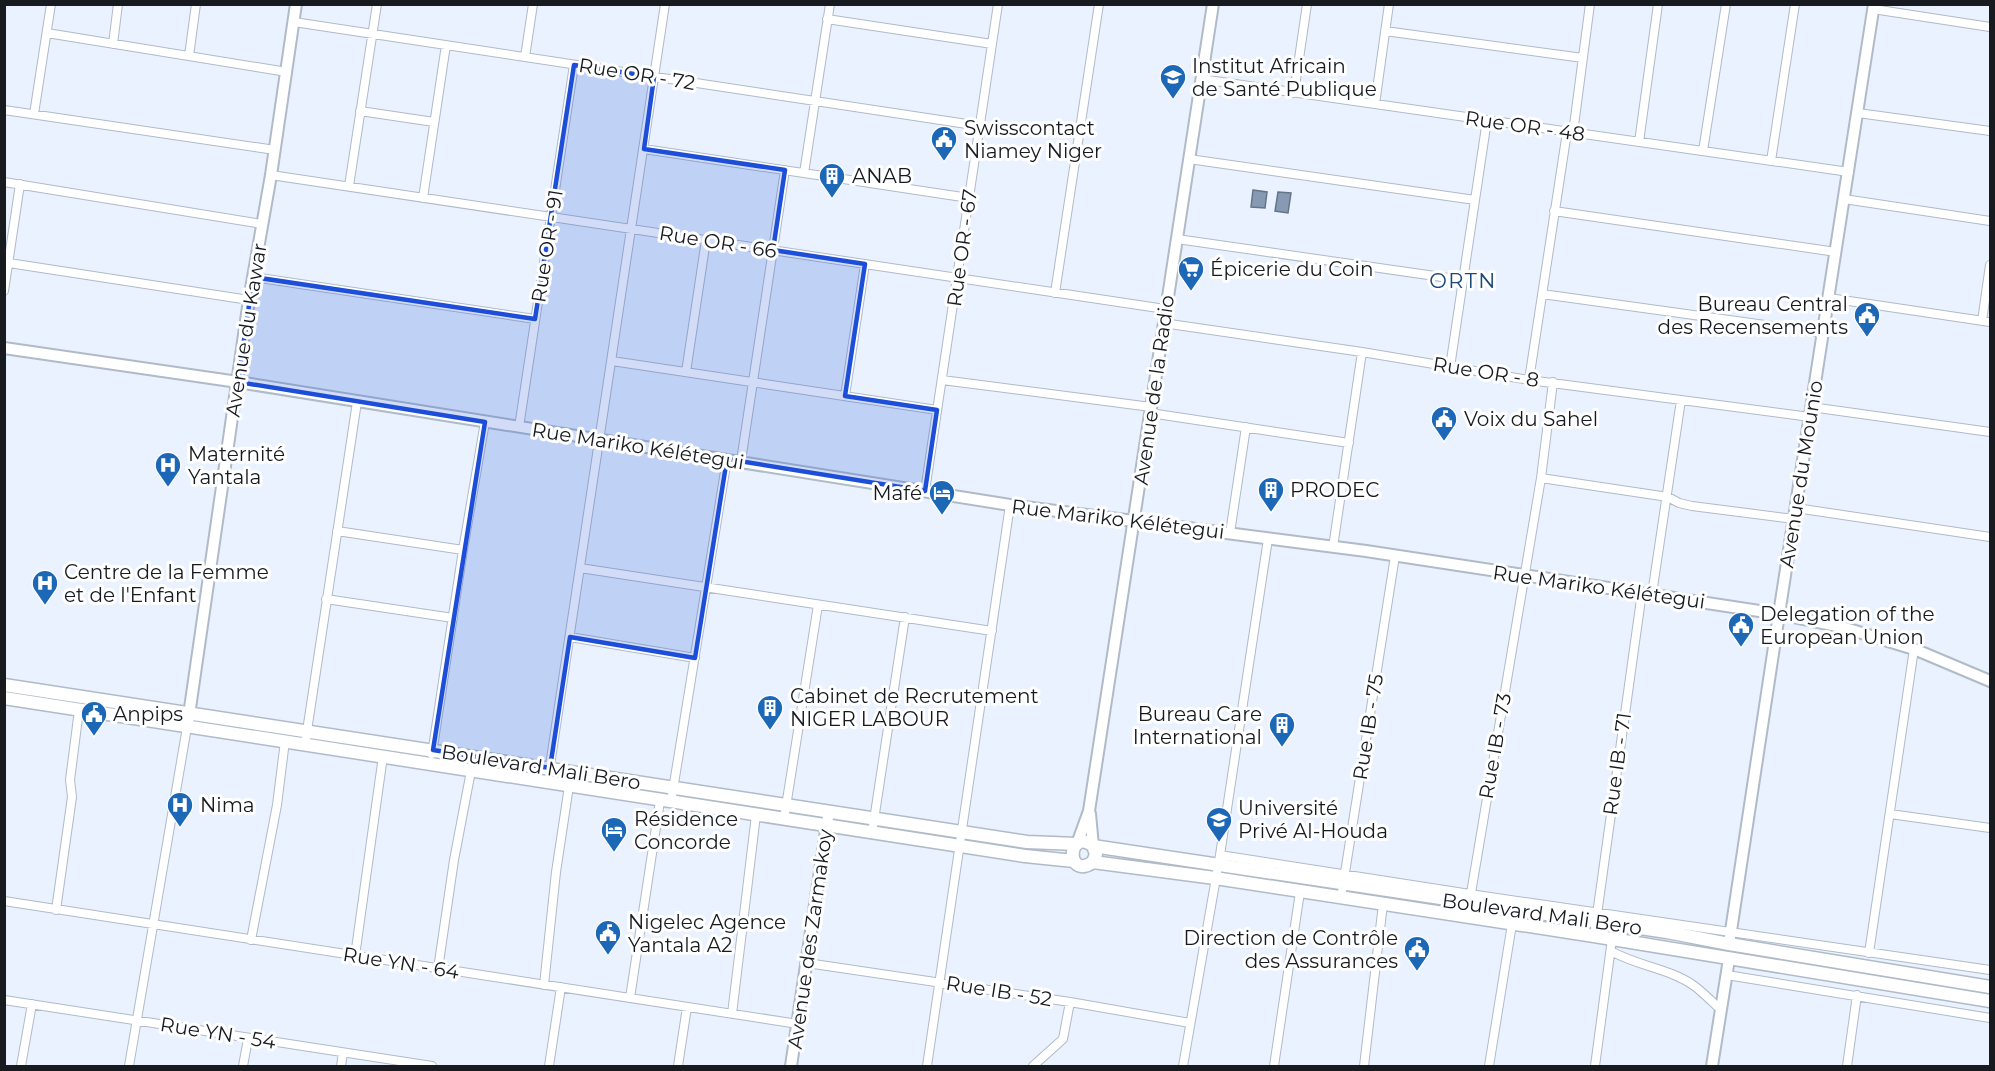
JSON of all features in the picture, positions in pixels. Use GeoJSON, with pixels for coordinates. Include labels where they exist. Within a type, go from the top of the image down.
{"type":"FeatureCollection","features":[{"type":"Feature","properties":{"kind":"main road","name":"Boulevard Mali Bero"},"geometry":{"type":"LineString","coordinates":[[4,685],[1027,842],[1077,844]]}},
{"type":"Feature","properties":{"kind":"main road","name":"Boulevard Mali Bero"},"geometry":{"type":"LineString","coordinates":[[4,698],[826,826],[1025,856],[1074,861]]}},
{"type":"Feature","properties":{"kind":"main road"},"geometry":{"type":"LineString","coordinates":[[1086,842],[1093,846],[1096,854],[1093,862],[1081,866],[1074,861],[1072,850],[1077,844],[1086,842]]}},
{"type":"Feature","properties":{"kind":"main road","name":"Boulevard Mali Bero"},"geometry":{"type":"LineString","coordinates":[[1093,846],[1218,859],[1597,917],[1990,987]]}},
{"type":"Feature","properties":{"kind":"main road","name":"Boulevard Mali Bero"},"geometry":{"type":"LineString","coordinates":[[1093,862],[1215,878],[1594,936],[1612,945],[1729,959],[1990,1000]]}},
{"type":"Feature","properties":{"kind":"street"},"geometry":{"type":"LineString","coordinates":[[34,114],[51,4]]}},
{"type":"Feature","properties":{"kind":"street"},"geometry":{"type":"LineString","coordinates":[[113,44],[118,4]]}},
{"type":"Feature","properties":{"kind":"street"},"geometry":{"type":"LineString","coordinates":[[189,56],[196,4]]}},
{"type":"Feature","properties":{"kind":"street","name":"Avenue du Kawar"},"geometry":{"type":"LineString","coordinates":[[187,727],[249,300],[275,150],[296,4]]}},
{"type":"Feature","properties":{"kind":"street"},"geometry":{"type":"LineString","coordinates":[[349,186],[376,4]]}},
{"type":"Feature","properties":{"kind":"street"},"geometry":{"type":"LineString","coordinates":[[525,57],[533,4]]}},
{"type":"Feature","properties":{"kind":"street"},"geometry":{"type":"LineString","coordinates":[[804,173],[830,4]]}},
{"type":"Feature","properties":{"kind":"street","name":"Rue OR - 67"},"geometry":{"type":"LineString","coordinates":[[925,491],[998,4]]}},
{"type":"Feature","properties":{"kind":"street"},"geometry":{"type":"LineString","coordinates":[[1055,293],[1099,4]]}},
{"type":"Feature","properties":{"kind":"street","name":"Avenue de la Radio"},"geometry":{"type":"LineString","coordinates":[[1089,811],[1213,4]]}},
{"type":"Feature","properties":{"kind":"street"},"geometry":{"type":"LineString","coordinates":[[1294,93],[1307,4]]}},
{"type":"Feature","properties":{"kind":"street"},"geometry":{"type":"LineString","coordinates":[[1376,104],[1389,4]]}},
{"type":"Feature","properties":{"kind":"street"},"geometry":{"type":"LineString","coordinates":[[1529,380],[1554,211],[1583,58],[1590,4]]}},
{"type":"Feature","properties":{"kind":"street"},"geometry":{"type":"LineString","coordinates":[[1638,142],[1658,4]]}},
{"type":"Feature","properties":{"kind":"street"},"geometry":{"type":"LineString","coordinates":[[1703,151],[1726,4]]}},
{"type":"Feature","properties":{"kind":"street"},"geometry":{"type":"LineString","coordinates":[[1771,161],[1795,4]]}},
{"type":"Feature","properties":{"kind":"street"},"geometry":{"type":"LineString","coordinates":[[548,783],[644,149],[663,5]]}},
{"type":"Feature","properties":{"kind":"street"},"geometry":{"type":"LineString","coordinates":[[1874,7],[1990,27]]}},
{"type":"Feature","properties":{"kind":"street","name":"Avenue du Mounio"},"geometry":{"type":"LineString","coordinates":[[1730,939],[1874,7]]}},
{"type":"Feature","properties":{"kind":"street"},"geometry":{"type":"LineString","coordinates":[[827,19],[992,44]]}},
{"type":"Feature","properties":{"kind":"street","name":"Rue OR - 72"},"geometry":{"type":"LineString","coordinates":[[294,22],[980,126]]}},
{"type":"Feature","properties":{"kind":"street"},"geometry":{"type":"LineString","coordinates":[[1385,31],[1583,58]]}},
{"type":"Feature","properties":{"kind":"street"},"geometry":{"type":"LineString","coordinates":[[47,33],[287,72]]}},
{"type":"Feature","properties":{"kind":"street"},"geometry":{"type":"LineString","coordinates":[[423,198],[446,45]]}},
{"type":"Feature","properties":{"kind":"street","name":"Rue OR - 91"},"geometry":{"type":"LineString","coordinates":[[519,428],[574,64]]}},
{"type":"Feature","properties":{"kind":"street","name":"Rue OR - 48"},"geometry":{"type":"LineString","coordinates":[[1201,79],[1849,172]]}},
{"type":"Feature","properties":{"kind":"street"},"geometry":{"type":"LineString","coordinates":[[4,110],[275,150]]}},
{"type":"Feature","properties":{"kind":"street"},"geometry":{"type":"LineString","coordinates":[[360,111],[434,122]]}},
{"type":"Feature","properties":{"kind":"street"},"geometry":{"type":"LineString","coordinates":[[1858,113],[1990,131]]}},
{"type":"Feature","properties":{"kind":"street"},"geometry":{"type":"LineString","coordinates":[[1450,367],[1487,120]]}},
{"type":"Feature","properties":{"kind":"street"},"geometry":{"type":"LineString","coordinates":[[644,149],[969,198]]}},
{"type":"Feature","properties":{"kind":"street"},"geometry":{"type":"LineString","coordinates":[[1189,159],[1475,200]]}},
{"type":"Feature","properties":{"kind":"street"},"geometry":{"type":"LineString","coordinates":[[741,461],[785,170]]}},
{"type":"Feature","properties":{"kind":"street","name":"Rue OR - 66"},"geometry":{"type":"LineString","coordinates":[[271,175],[1166,309]]}},
{"type":"Feature","properties":{"kind":"street"},"geometry":{"type":"LineString","coordinates":[[4,182],[262,224]]}},
{"type":"Feature","properties":{"kind":"street"},"geometry":{"type":"LineString","coordinates":[[4,291],[21,184]]}},
{"type":"Feature","properties":{"kind":"street"},"geometry":{"type":"LineString","coordinates":[[1844,199],[1990,221]]}},
{"type":"Feature","properties":{"kind":"street"},"geometry":{"type":"LineString","coordinates":[[1554,211],[1836,252]]}},
{"type":"Feature","properties":{"kind":"street"},"geometry":{"type":"LineString","coordinates":[[1177,239],[1463,280]]}},
{"type":"Feature","properties":{"kind":"street"},"geometry":{"type":"LineString","coordinates":[[686,372],[706,240]]}},
{"type":"Feature","properties":{"kind":"street"},"geometry":{"type":"LineString","coordinates":[[9,263],[249,300]]}},
{"type":"Feature","properties":{"kind":"street"},"geometry":{"type":"LineString","coordinates":[[845,396],[865,264]]}},
{"type":"Feature","properties":{"kind":"street"},"geometry":{"type":"LineString","coordinates":[[1829,298],[1986,321],[1990,265]]}},
{"type":"Feature","properties":{"kind":"street"},"geometry":{"type":"LineString","coordinates":[[253,277],[536,319]]}},
{"type":"Feature","properties":{"kind":"street"},"geometry":{"type":"LineString","coordinates":[[1542,294],[1823,333]]}},
{"type":"Feature","properties":{"kind":"street","name":"Rue OR - 8"},"geometry":{"type":"LineString","coordinates":[[1163,323],[1362,352],[1529,380],[1681,400],[1990,432]]}},
{"type":"Feature","properties":{"kind":"street","name":"Rue Mariko Kélétegui"},"geometry":{"type":"LineString","coordinates":[[4,348],[238,382],[1010,505],[1333,547],[1779,614],[1842,627],[1914,649],[1990,681]]}},
{"type":"Feature","properties":{"kind":"street"},"geometry":{"type":"LineString","coordinates":[[1333,547],[1362,352]]}},
{"type":"Feature","properties":{"kind":"street"},"geometry":{"type":"LineString","coordinates":[[612,361],[937,410]]}},
{"type":"Feature","properties":{"kind":"street"},"geometry":{"type":"LineString","coordinates":[[942,380],[1151,410],[1349,443]]}},
{"type":"Feature","properties":{"kind":"street","name":"Rue IB - 73"},"geometry":{"type":"LineString","coordinates":[[1467,917],[1541,478],[1554,382]]}},
{"type":"Feature","properties":{"kind":"street","name":"Rue IB - 71"},"geometry":{"type":"LineString","coordinates":[[1594,936],[1647,593],[1668,496],[1681,400]]}},
{"type":"Feature","properties":{"kind":"street"},"geometry":{"type":"LineString","coordinates":[[305,744],[357,402]]}},
{"type":"Feature","properties":{"kind":"street"},"geometry":{"type":"LineString","coordinates":[[431,764],[485,422]]}},
{"type":"Feature","properties":{"kind":"street"},"geometry":{"type":"LineString","coordinates":[[1230,533],[1246,427]]}},
{"type":"Feature","properties":{"kind":"street"},"geometry":{"type":"LineString","coordinates":[[630,998],[666,801],[674,788],[727,459]]}},
{"type":"Feature","properties":{"kind":"street"},"geometry":{"type":"LineString","coordinates":[[1541,478],[1668,496],[1685,504],[1795,514],[1990,537]]}},
{"type":"Feature","properties":{"kind":"street"},"geometry":{"type":"LineString","coordinates":[[927,1066],[1010,505]]}},
{"type":"Feature","properties":{"kind":"street"},"geometry":{"type":"LineString","coordinates":[[338,531],[463,550]]}},
{"type":"Feature","properties":{"kind":"street"},"geometry":{"type":"LineString","coordinates":[[1184,1066],[1268,539]]}},
{"type":"Feature","properties":{"kind":"street","name":"Rue IB - 75"},"geometry":{"type":"LineString","coordinates":[[1341,898],[1395,556]]}},
{"type":"Feature","properties":{"kind":"street"},"geometry":{"type":"LineString","coordinates":[[580,568],[992,631]]}},
{"type":"Feature","properties":{"kind":"street"},"geometry":{"type":"LineString","coordinates":[[326,599],[453,618]]}},
{"type":"Feature","properties":{"kind":"street"},"geometry":{"type":"LineString","coordinates":[[784,819],[818,605]]}},
{"type":"Feature","properties":{"kind":"street"},"geometry":{"type":"LineString","coordinates":[[872,833],[905,618]]}},
{"type":"Feature","properties":{"kind":"street"},"geometry":{"type":"LineString","coordinates":[[570,637],[694,658]]}},
{"type":"Feature","properties":{"kind":"street"},"geometry":{"type":"LineString","coordinates":[[1869,953],[1914,649]]}},
{"type":"Feature","properties":{"kind":"street"},"geometry":{"type":"LineString","coordinates":[[56,910],[72,797],[70,780],[79,710]]}},
{"type":"Feature","properties":{"kind":"street"},"geometry":{"type":"LineString","coordinates":[[129,1066],[187,727]]}},
{"type":"Feature","properties":{"kind":"street"},"geometry":{"type":"LineString","coordinates":[[251,940],[277,805],[285,741]]}},
{"type":"Feature","properties":{"kind":"street"},"geometry":{"type":"LineString","coordinates":[[356,956],[383,756]]}},
{"type":"Feature","properties":{"kind":"street"},"geometry":{"type":"LineString","coordinates":[[438,969],[454,860],[471,771]]}},
{"type":"Feature","properties":{"kind":"street"},"geometry":{"type":"LineString","coordinates":[[544,985],[556,872],[569,786]]}},
{"type":"Feature","properties":{"kind":"street"},"geometry":{"type":"LineString","coordinates":[[1077,844],[1089,811]]}},
{"type":"Feature","properties":{"kind":"street"},"geometry":{"type":"LineString","coordinates":[[1089,811],[1093,846]]}},
{"type":"Feature","properties":{"kind":"street","name":"Avenue des Zarmakoy"},"geometry":{"type":"LineString","coordinates":[[791,1066],[829,812]]}},
{"type":"Feature","properties":{"kind":"street"},"geometry":{"type":"LineString","coordinates":[[1890,814],[1990,828]]}},
{"type":"Feature","properties":{"kind":"street"},"geometry":{"type":"LineString","coordinates":[[732,1014],[756,815]]}},
{"type":"Feature","properties":{"kind":"street"},"geometry":{"type":"LineString","coordinates":[[1274,1066],[1300,892]]}},
{"type":"Feature","properties":{"kind":"street","name":"Rue YN - 64"},"geometry":{"type":"LineString","coordinates":[[4,901],[798,1024]]}},
{"type":"Feature","properties":{"kind":"street"},"geometry":{"type":"LineString","coordinates":[[1364,1066],[1383,904]]}},
{"type":"Feature","properties":{"kind":"street"},"geometry":{"type":"LineString","coordinates":[[1489,1066],[1512,924]]}},
{"type":"Feature","properties":{"kind":"street","name":"Boulevard Mali Bero"},"geometry":{"type":"LineString","coordinates":[[1730,939],[1869,953],[1990,970]]}},
{"type":"Feature","properties":{"kind":"street"},"geometry":{"type":"LineString","coordinates":[[1612,945],[1625,960],[1656,968],[1693,985],[1721,1010]]}},
{"type":"Feature","properties":{"kind":"street"},"geometry":{"type":"LineString","coordinates":[[1595,1066],[1612,945]]}},
{"type":"Feature","properties":{"kind":"street"},"geometry":{"type":"LineString","coordinates":[[1712,1066],[1729,959]]}},
{"type":"Feature","properties":{"kind":"street","name":"Rue IB - 52"},"geometry":{"type":"LineString","coordinates":[[807,963],[1070,1002],[1191,1023]]}},
{"type":"Feature","properties":{"kind":"street"},"geometry":{"type":"LineString","coordinates":[[1727,975],[1990,1018]]}},
{"type":"Feature","properties":{"kind":"street"},"geometry":{"type":"LineString","coordinates":[[549,1066],[561,987]]}},
{"type":"Feature","properties":{"kind":"street"},"geometry":{"type":"LineString","coordinates":[[1847,1066],[1857,995]]}},
{"type":"Feature","properties":{"kind":"street","name":"Rue YN - 54"},"geometry":{"type":"LineString","coordinates":[[4,1000],[432,1066]]}},
{"type":"Feature","properties":{"kind":"street"},"geometry":{"type":"LineString","coordinates":[[1033,1066],[1063,1039],[1070,1002]]}},
{"type":"Feature","properties":{"kind":"street"},"geometry":{"type":"LineString","coordinates":[[21,1066],[32,1004]]}},
{"type":"Feature","properties":{"kind":"street"},"geometry":{"type":"LineString","coordinates":[[678,1066],[687,1007]]}},
{"type":"Feature","properties":{"kind":"street"},"geometry":{"type":"LineString","coordinates":[[243,1066],[248,1039]]}},
{"type":"Feature","properties":{"kind":"street"},"geometry":{"type":"LineString","coordinates":[[341,1066],[343,1053]]}},
{"type":"Feature","properties":{"kind":"highlighted area"},"geometry":{"type":"Polygon","coordinates":[[[574,65],[654,77],[644,149],[785,170],[773,250],[865,264],[845,396],[937,410],[925,491],[727,459],[695,658],[570,637],[550,768],[433,750],[485,422],[238,382],[253,277],[535,319],[574,65]]]}},
{"type":"Feature","properties":{"kind":"water"},"geometry":{"type":"Polygon","coordinates":[[[1253,190],[1267,192],[1265,208],[1251,207],[1253,190]]]}},
{"type":"Feature","properties":{"kind":"water"},"geometry":{"type":"Polygon","coordinates":[[[1278,192],[1291,193],[1288,213],[1275,211],[1278,192]]]}},
{"type":"Feature","properties":{"kind":"place","name":"Institut Africain de Santé Publique"},"geometry":{"type":"Point","coordinates":[1173,100]}},
{"type":"Feature","properties":{"kind":"place","name":"Swisscontact Niamey Niger"},"geometry":{"type":"Point","coordinates":[944,162]}},
{"type":"Feature","properties":{"kind":"place","name":"ANAB"},"geometry":{"type":"Point","coordinates":[832,199]}},
{"type":"Feature","properties":{"kind":"place","name":"Épicerie du Coin"},"geometry":{"type":"Point","coordinates":[1191,292]}},
{"type":"Feature","properties":{"kind":"place","name":"Bureau Central des Recensements"},"geometry":{"type":"Point","coordinates":[1867,338]}},
{"type":"Feature","properties":{"kind":"place","name":"Voix du Sahel"},"geometry":{"type":"Point","coordinates":[1444,442]}},
{"type":"Feature","properties":{"kind":"place","name":"Maternité Yantala"},"geometry":{"type":"Point","coordinates":[168,488]}},
{"type":"Feature","properties":{"kind":"place","name":"PRODEC"},"geometry":{"type":"Point","coordinates":[1271,513]}},
{"type":"Feature","properties":{"kind":"place","name":"Mafé"},"geometry":{"type":"Point","coordinates":[942,516]}},
{"type":"Feature","properties":{"kind":"place","name":"Centre de la Femme et de l'Enfant"},"geometry":{"type":"Point","coordinates":[45,606]}},
{"type":"Feature","properties":{"kind":"place","name":"Delegation of the European Union"},"geometry":{"type":"Point","coordinates":[1741,648]}},
{"type":"Feature","properties":{"kind":"place","name":"Cabinet de Recrutement NIGER LABOUR"},"geometry":{"type":"Point","coordinates":[770,731]}},
{"type":"Feature","properties":{"kind":"place","name":"Anpips"},"geometry":{"type":"Point","coordinates":[94,737]}},
{"type":"Feature","properties":{"kind":"place","name":"Bureau Care International"},"geometry":{"type":"Point","coordinates":[1282,748]}},
{"type":"Feature","properties":{"kind":"place","name":"Nima"},"geometry":{"type":"Point","coordinates":[180,828]}},
{"type":"Feature","properties":{"kind":"place","name":"Université Privé Al-Houda"},"geometry":{"type":"Point","coordinates":[1219,843]}},
{"type":"Feature","properties":{"kind":"place","name":"Résidence Concorde"},"geometry":{"type":"Point","coordinates":[614,853]}},
{"type":"Feature","properties":{"kind":"place","name":"Nigelec Agence Yantala A2"},"geometry":{"type":"Point","coordinates":[608,956]}},
{"type":"Feature","properties":{"kind":"place","name":"Direction de Contrôle des Assurances"},"geometry":{"type":"Point","coordinates":[1417,972]}},
{"type":"Feature","properties":{"kind":"district","name":"ORTN"},"geometry":{"type":"Point","coordinates":[1463,281]}}]}
